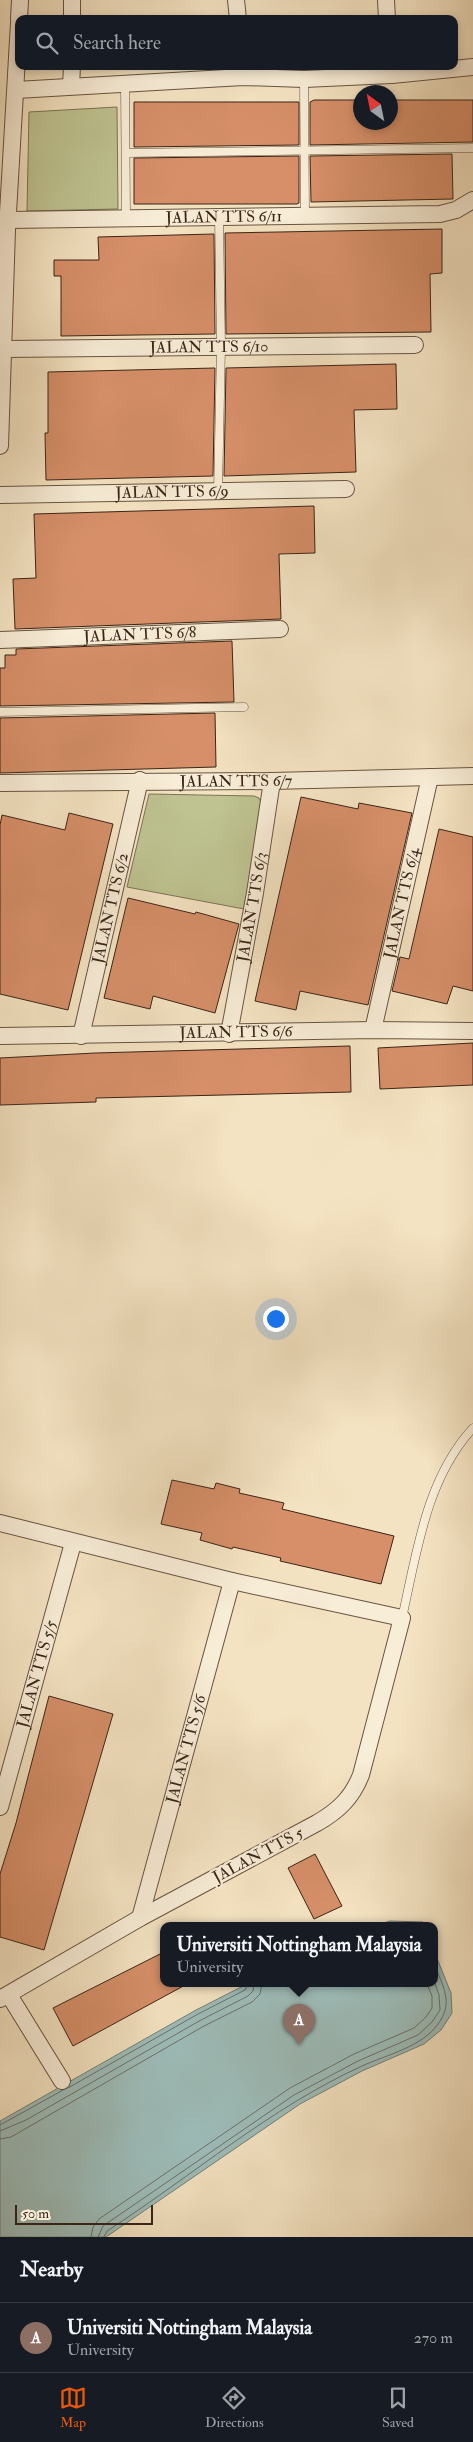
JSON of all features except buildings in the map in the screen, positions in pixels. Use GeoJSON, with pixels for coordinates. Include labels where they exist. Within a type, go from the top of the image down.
{"type":"FeatureCollection","features":[{"type":"Feature","properties":{"kind":"street"},"geometry":{"type":"LineString","coordinates":[[19,15],[20,0]]}},
{"type":"Feature","properties":{"kind":"street"},"geometry":{"type":"LineString","coordinates":[[72,0],[72,15]]}},
{"type":"Feature","properties":{"kind":"street"},"geometry":{"type":"LineString","coordinates":[[236,0],[238,15]]}},
{"type":"Feature","properties":{"kind":"street"},"geometry":{"type":"LineString","coordinates":[[386,0],[387,15]]}},
{"type":"Feature","properties":{"kind":"street"},"geometry":{"type":"LineString","coordinates":[[458,68],[473,67]]}},
{"type":"Feature","properties":{"kind":"street"},"geometry":{"type":"LineString","coordinates":[[0,446],[4,349],[5,226],[17,70]]}},
{"type":"Feature","properties":{"kind":"street"},"geometry":{"type":"LineString","coordinates":[[71,86],[72,70]]}},
{"type":"Feature","properties":{"kind":"street"},"geometry":{"type":"LineString","coordinates":[[16,90],[242,71],[304,79],[412,70]]}},
{"type":"Feature","properties":{"kind":"street","name":"JALAN TTS 6/11"},"geometry":{"type":"LineString","coordinates":[[5,226],[126,218],[440,214],[456,210],[473,200]]}},
{"type":"Feature","properties":{"kind":"street","name":"JALAN TTS 6/10"},"geometry":{"type":"LineString","coordinates":[[4,349],[415,345]]}},
{"type":"Feature","properties":{"kind":"street","name":"JALAN TTS 6/9"},"geometry":{"type":"LineString","coordinates":[[0,495],[346,489]]}},
{"type":"Feature","properties":{"kind":"street","name":"JALAN TTS 6/8"},"geometry":{"type":"LineString","coordinates":[[0,640],[280,629]]}},
{"type":"Feature","properties":{"kind":"street","name":"JALAN TTS 6/7"},"geometry":{"type":"LineString","coordinates":[[0,783],[140,780],[272,781],[473,776]]}},
{"type":"Feature","properties":{"kind":"street","name":"JALAN TTS 6/4"},"geometry":{"type":"LineString","coordinates":[[373,1030],[430,777]]}},
{"type":"Feature","properties":{"kind":"street","name":"JALAN TTS 6/2"},"geometry":{"type":"LineString","coordinates":[[81,1036],[140,780]]}},
{"type":"Feature","properties":{"kind":"street","name":"JALAN TTS 6/3"},"geometry":{"type":"LineString","coordinates":[[229,1034],[255,893],[272,781]]}},
{"type":"Feature","properties":{"kind":"street","name":"JALAN TTS 6/6"},"geometry":{"type":"LineString","coordinates":[[0,1036],[229,1034],[373,1030],[473,1031]]}},
{"type":"Feature","properties":{"kind":"street"},"geometry":{"type":"LineString","coordinates":[[0,1523],[232,1582],[402,1618]]}},
{"type":"Feature","properties":{"kind":"street","name":"JALAN TTS 5/5"},"geometry":{"type":"LineString","coordinates":[[0,1806],[73,1543]]}},
{"type":"Feature","properties":{"kind":"street","name":"JALAN TTS 5/6"},"geometry":{"type":"LineString","coordinates":[[140,1918],[232,1582]]}},
{"type":"Feature","properties":{"kind":"street","name":"JALAN TTS 5"},"geometry":{"type":"LineString","coordinates":[[4,1997],[140,1918],[325,1818],[350,1797],[361,1775],[402,1618]]}},
{"type":"Feature","properties":{"kind":"street"},"geometry":{"type":"LineString","coordinates":[[4,1997],[62,2081]]}},
{"type":"Feature","properties":{"kind":"lane"},"geometry":{"type":"LineString","coordinates":[[304,79],[305,215]]}},
{"type":"Feature","properties":{"kind":"lane"},"geometry":{"type":"LineString","coordinates":[[125,82],[126,218]]}},
{"type":"Feature","properties":{"kind":"lane"},"geometry":{"type":"LineString","coordinates":[[126,153],[473,148]]}},
{"type":"Feature","properties":{"kind":"lane"},"geometry":{"type":"LineString","coordinates":[[218,492],[221,347],[219,218]]}},
{"type":"Feature","properties":{"kind":"lane"},"geometry":{"type":"LineString","coordinates":[[0,712],[244,707]]}},
{"type":"Feature","properties":{"kind":"lane","name":"JALAN TTS 5"},"geometry":{"type":"LineString","coordinates":[[402,1618],[426,1514],[444,1468],[460,1442],[473,1428]]}},
{"type":"Feature","properties":{"kind":"green space"},"geometry":{"type":"Polygon","coordinates":[[[117,107],[118,209],[27,211],[29,112],[117,107]]]}},
{"type":"Feature","properties":{"kind":"green space"},"geometry":{"type":"Polygon","coordinates":[[[149,794],[254,796],[259,798],[264,809],[244,909],[127,887],[149,794]]]}},
{"type":"Feature","properties":{"kind":"water"},"geometry":{"type":"Polygon","coordinates":[[[390,1921],[423,1922],[387,1922],[390,1921]]]}},
{"type":"Feature","properties":{"kind":"water"},"geometry":{"type":"Polygon","coordinates":[[[438,1961],[451,1993],[452,2013],[441,2030],[424,2044],[362,2071],[300,2104],[106,2237],[0,2237],[0,2121],[196,2010],[241,1987],[438,1987],[438,1961]]]}},
{"type":"Feature","properties":{"kind":"place","name":"Universiti Nottingham Malaysia"},"geometry":{"type":"Point","coordinates":[299,2045]}}]}
